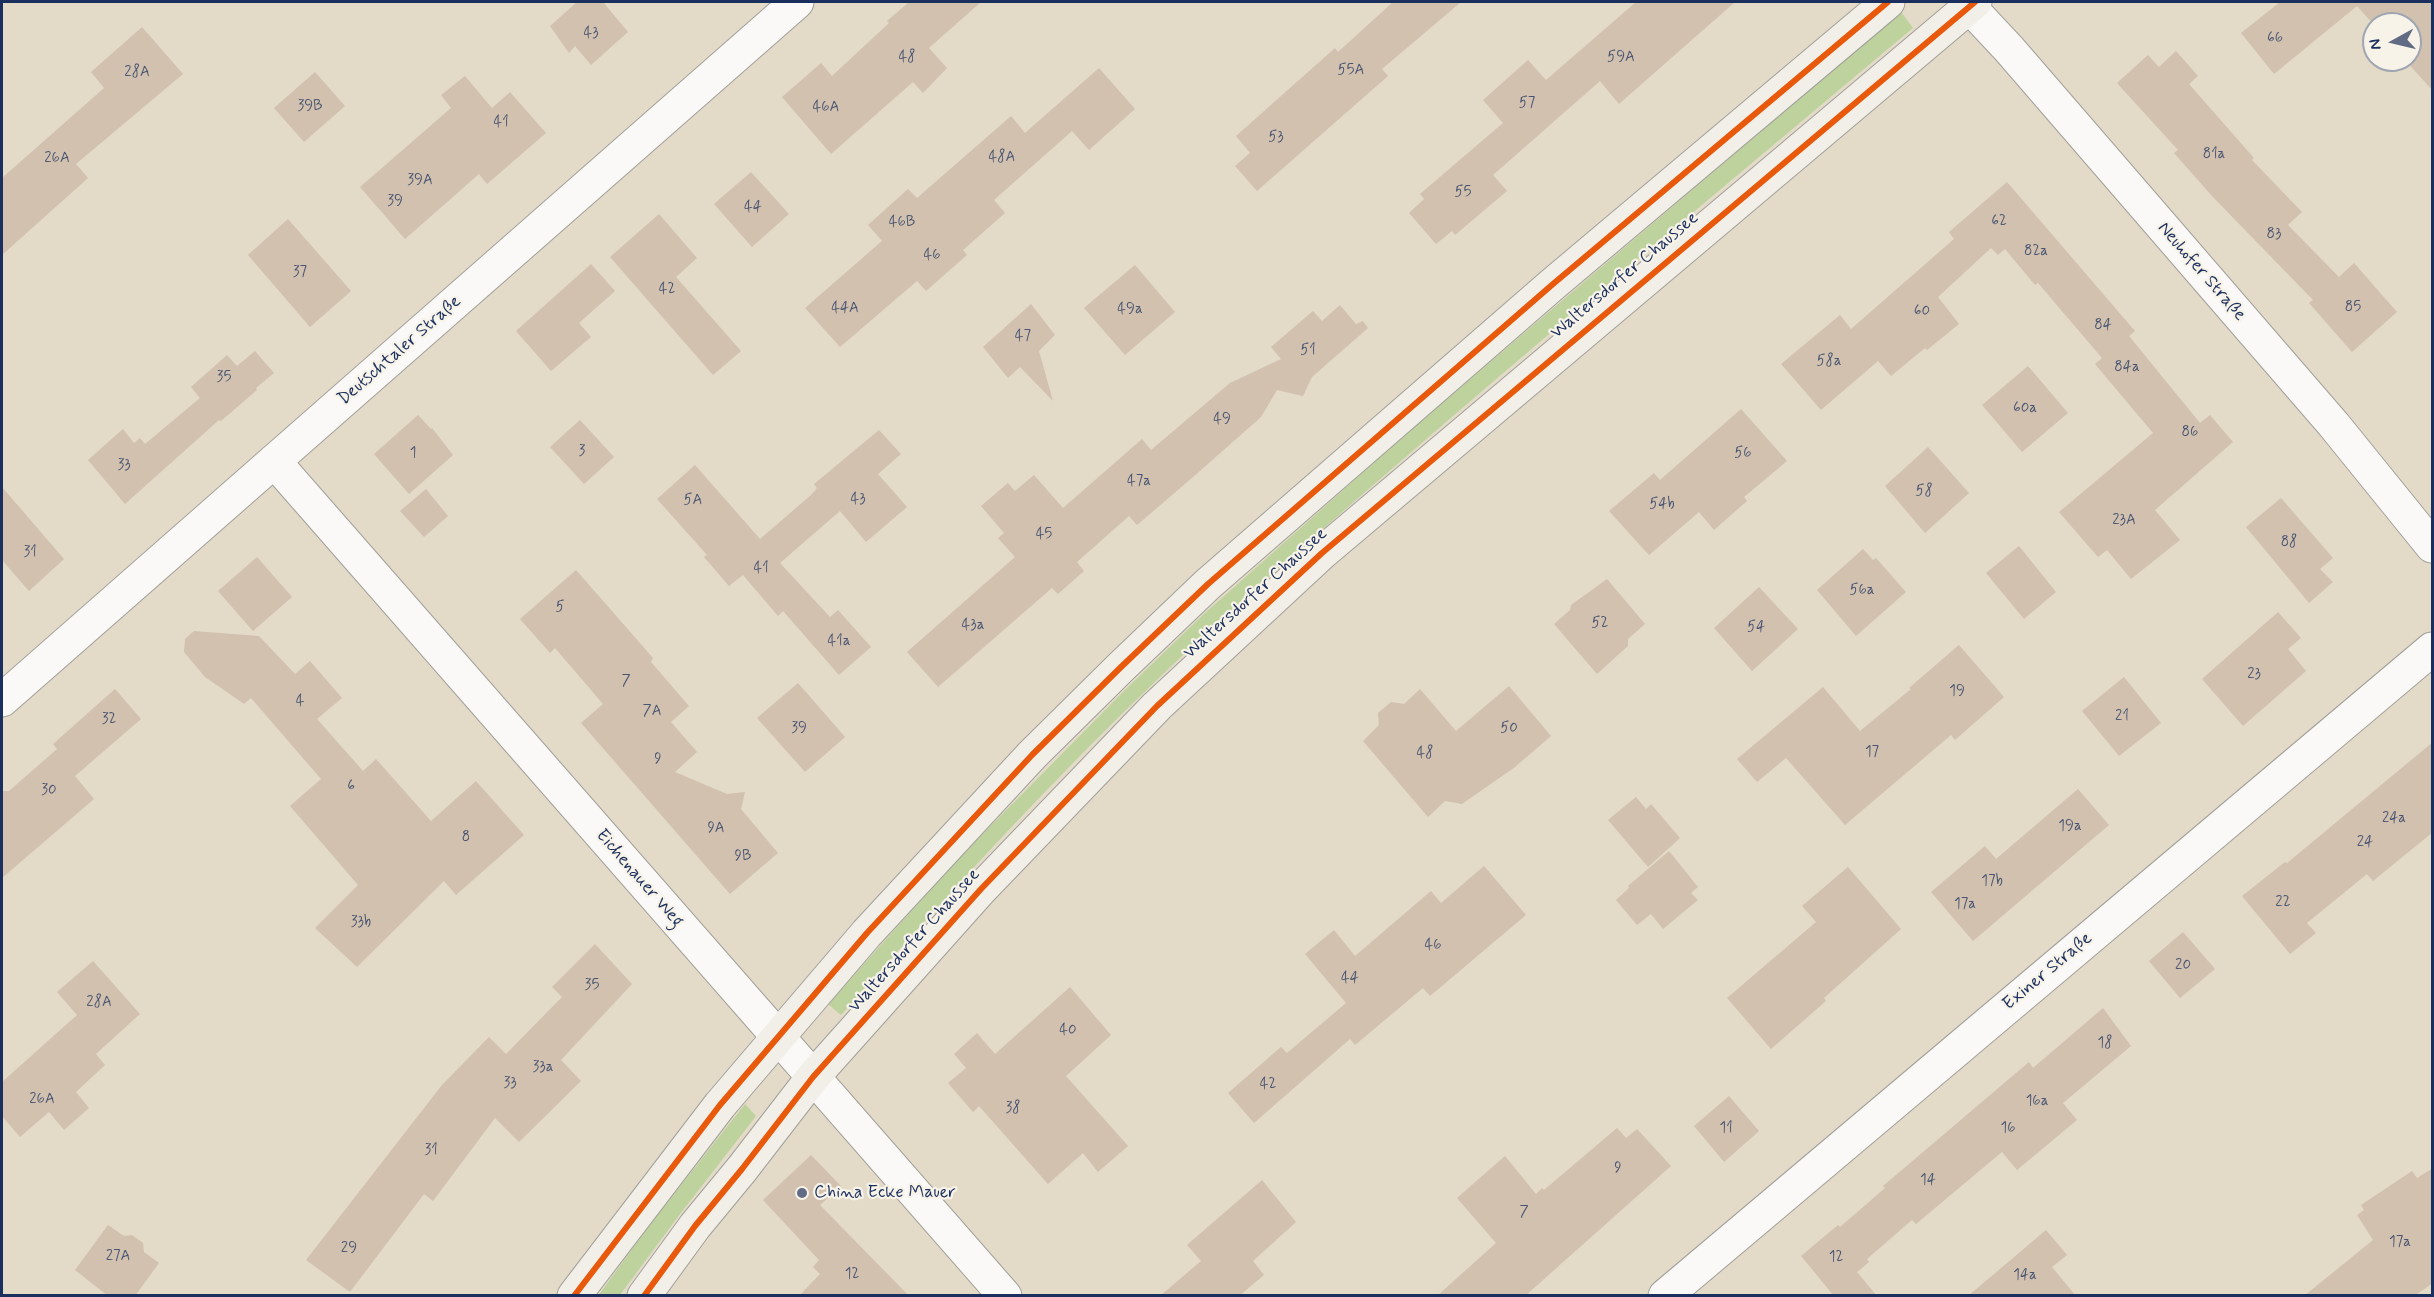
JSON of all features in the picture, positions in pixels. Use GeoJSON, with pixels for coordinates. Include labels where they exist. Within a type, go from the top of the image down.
{"type":"FeatureCollection","features":[{"type":"Feature","properties":{"kind":"main road","name":"Waltersdorfer Chaussee"},"geometry":{"type":"LineString","coordinates":[[574,1296],[657,1185],[777,1037],[867,933],[1032,755],[1208,584],[1552,284],[1888,2]]}},
{"type":"Feature","properties":{"kind":"main road","name":"Waltersdorfer Chaussee"},"geometry":{"type":"LineString","coordinates":[[644,1296],[695,1226],[813,1077],[981,889],[1157,706],[1322,553],[1970,3]]}},
{"type":"Feature","properties":{"kind":"street","name":"Deutschtaler Straße"},"geometry":{"type":"LineString","coordinates":[[2,700],[797,2]]}},
{"type":"Feature","properties":{"kind":"street","name":"Neuhofer Straße"},"geometry":{"type":"LineString","coordinates":[[1970,3],[2334,425],[2433,546]]}},
{"type":"Feature","properties":{"kind":"street","name":"Eichenauer Weg"},"geometry":{"type":"LineString","coordinates":[[274,461],[1005,1296]]}},
{"type":"Feature","properties":{"kind":"street","name":"Exiner Straße"},"geometry":{"type":"LineString","coordinates":[[1665,1296],[2433,648]]}},
{"type":"Feature","properties":{"kind":"green space"},"geometry":{"type":"Polygon","coordinates":[[[1901,12],[1913,28],[1551,332],[1262,582],[1163,674],[1039,798],[841,1015],[828,1004],[958,859],[1125,690],[1205,613],[1422,420],[1901,12]]]}},
{"type":"Feature","properties":{"kind":"green space"},"geometry":{"type":"Polygon","coordinates":[[[745,1104],[756,1116],[620,1295],[598,1296],[648,1227],[745,1104]]]}},
{"type":"Feature","properties":{"kind":"building"},"geometry":{"type":"Polygon","coordinates":[[[577,2],[603,2],[628,32],[591,65],[575,46],[569,53],[550,26],[577,2]]]}},
{"type":"Feature","properties":{"kind":"building"},"geometry":{"type":"Polygon","coordinates":[[[909,2],[981,2],[929,48],[947,68],[923,93],[913,82],[831,154],[782,97],[821,63],[832,76],[909,2]]]}},
{"type":"Feature","properties":{"kind":"building"},"geometry":{"type":"Polygon","coordinates":[[[1393,2],[1461,2],[1382,69],[1388,76],[1257,191],[1235,166],[1250,153],[1236,136],[1335,48],[1338,52],[1393,2]]]}},
{"type":"Feature","properties":{"kind":"building"},"geometry":{"type":"Polygon","coordinates":[[[1636,2],[1735,2],[1619,104],[1600,81],[1493,175],[1507,191],[1455,235],[1452,231],[1436,244],[1409,213],[1424,199],[1420,194],[1503,123],[1483,100],[1528,60],[1546,80],[1636,2]]]}},
{"type":"Feature","properties":{"kind":"building"},"geometry":{"type":"Polygon","coordinates":[[[2280,2],[2433,2],[2433,91],[2416,72],[2422,72],[2422,12],[2362,12],[2357,6],[2274,74],[2241,33],[2280,2]]]}},
{"type":"Feature","properties":{"kind":"building"},"geometry":{"type":"Polygon","coordinates":[[[142,27],[183,74],[76,164],[88,178],[2,255],[2,178],[104,88],[91,72],[142,27]]]}},
{"type":"Feature","properties":{"kind":"building"},"geometry":{"type":"Polygon","coordinates":[[[2176,51],[2198,76],[2189,84],[2254,158],[2252,160],[2302,212],[2288,225],[2339,277],[2354,263],[2397,312],[2352,352],[2309,303],[2313,300],[2212,196],[2174,153],[2178,150],[2117,83],[2148,55],[2159,67],[2176,51]]]}},
{"type":"Feature","properties":{"kind":"building"},"geometry":{"type":"Polygon","coordinates":[[[1099,68],[1135,109],[1089,150],[1072,131],[994,200],[1005,213],[963,250],[967,255],[926,291],[917,281],[840,347],[805,308],[882,241],[868,225],[908,189],[917,198],[1011,116],[1025,133],[1099,68]]]}},
{"type":"Feature","properties":{"kind":"building"},"geometry":{"type":"Polygon","coordinates":[[[315,72],[345,106],[304,142],[274,108],[315,72]]]}},
{"type":"Feature","properties":{"kind":"building"},"geometry":{"type":"Polygon","coordinates":[[[465,76],[492,108],[510,92],[546,133],[487,184],[479,174],[405,239],[360,187],[451,108],[441,95],[465,76]]]}},
{"type":"Feature","properties":{"kind":"building"},"geometry":{"type":"Polygon","coordinates":[[[751,172],[789,214],[752,247],[714,204],[751,172]]]}},
{"type":"Feature","properties":{"kind":"building"},"geometry":{"type":"Polygon","coordinates":[[[2007,182],[2135,331],[2129,336],[2200,423],[2210,415],[2233,442],[2155,510],[2180,540],[2131,579],[2107,550],[2098,557],[2059,512],[2153,433],[2095,364],[2102,358],[2038,283],[2035,285],[2005,249],[1998,255],[1991,248],[1938,297],[1959,324],[1891,376],[1878,361],[1821,410],[1781,364],[1840,315],[1851,329],[1954,239],[1949,232],[2007,182]]]}},
{"type":"Feature","properties":{"kind":"building"},"geometry":{"type":"Polygon","coordinates":[[[659,214],[697,258],[676,277],[741,351],[713,375],[610,257],[659,214]]]}},
{"type":"Feature","properties":{"kind":"building"},"geometry":{"type":"Polygon","coordinates":[[[288,219],[351,291],[310,327],[248,255],[288,219]]]}},
{"type":"Feature","properties":{"kind":"building"},"geometry":{"type":"Polygon","coordinates":[[[591,264],[615,291],[579,323],[591,337],[551,371],[516,331],[591,264]]]}},
{"type":"Feature","properties":{"kind":"building"},"geometry":{"type":"Polygon","coordinates":[[[1135,265],[1175,312],[1125,355],[1084,308],[1135,265]]]}},
{"type":"Feature","properties":{"kind":"building"},"geometry":{"type":"Polygon","coordinates":[[[1031,304],[1055,335],[1039,351],[1053,401],[1020,367],[1008,378],[983,347],[1031,304]]]}},
{"type":"Feature","properties":{"kind":"building"},"geometry":{"type":"Polygon","coordinates":[[[1340,305],[1356,324],[1363,321],[1368,328],[1312,377],[1303,396],[1277,390],[1261,417],[1200,471],[1137,525],[1129,516],[1077,562],[1084,571],[1058,594],[1052,588],[938,687],[907,652],[1015,557],[998,538],[1004,533],[981,506],[1008,483],[1015,491],[1034,475],[1063,508],[1142,439],[1151,450],[1230,383],[1281,359],[1271,347],[1313,311],[1322,321],[1340,305]]]}},
{"type":"Feature","properties":{"kind":"building"},"geometry":{"type":"Polygon","coordinates":[[[255,351],[274,373],[125,504],[88,460],[123,429],[134,443],[140,438],[145,444],[200,398],[191,387],[227,355],[237,366],[255,351]]]}},
{"type":"Feature","properties":{"kind":"building"},"geometry":{"type":"Polygon","coordinates":[[[2028,366],[2068,413],[2022,452],[1982,405],[2028,366]]]}},
{"type":"Feature","properties":{"kind":"building"},"geometry":{"type":"Polygon","coordinates":[[[1741,409],[1787,461],[1744,497],[1747,501],[1714,530],[1699,512],[1649,555],[1609,511],[1654,473],[1660,480],[1741,409]]]}},
{"type":"Feature","properties":{"kind":"building"},"geometry":{"type":"Polygon","coordinates":[[[418,415],[432,428],[453,455],[409,494],[374,454],[418,415]]]}},
{"type":"Feature","properties":{"kind":"building"},"geometry":{"type":"Polygon","coordinates":[[[580,420],[614,457],[584,484],[550,447],[580,420]]]}},
{"type":"Feature","properties":{"kind":"building"},"geometry":{"type":"Polygon","coordinates":[[[879,430],[901,454],[878,474],[907,507],[866,542],[840,511],[780,563],[830,617],[838,610],[871,647],[839,675],[783,611],[778,616],[743,575],[729,586],[704,557],[707,555],[657,499],[695,465],[760,539],[811,495],[817,488],[814,484],[879,430]]]}},
{"type":"Feature","properties":{"kind":"building"},"geometry":{"type":"Polygon","coordinates":[[[1928,447],[1969,493],[1925,533],[1885,486],[1928,447]]]}},
{"type":"Feature","properties":{"kind":"building"},"geometry":{"type":"Polygon","coordinates":[[[2,487],[64,559],[29,591],[2,560],[2,487]]]}},
{"type":"Feature","properties":{"kind":"building"},"geometry":{"type":"Polygon","coordinates":[[[426,489],[448,516],[424,537],[400,511],[426,489]]]}},
{"type":"Feature","properties":{"kind":"building"},"geometry":{"type":"Polygon","coordinates":[[[2281,498],[2333,558],[2320,569],[2333,582],[2309,603],[2246,527],[2281,498]]]}},
{"type":"Feature","properties":{"kind":"building"},"geometry":{"type":"Polygon","coordinates":[[[2019,546],[2056,592],[2024,619],[1986,573],[2019,546]]]}},
{"type":"Feature","properties":{"kind":"building"},"geometry":{"type":"Polygon","coordinates":[[[1863,549],[1873,560],[1876,558],[1906,592],[1856,636],[1817,590],[1863,549]]]}},
{"type":"Feature","properties":{"kind":"building"},"geometry":{"type":"Polygon","coordinates":[[[257,557],[292,597],[253,631],[218,591],[257,557]]]}},
{"type":"Feature","properties":{"kind":"building"},"geometry":{"type":"Polygon","coordinates":[[[576,570],[653,658],[651,662],[689,706],[671,722],[697,752],[675,772],[727,794],[745,792],[741,809],[778,853],[730,894],[581,723],[603,704],[555,648],[550,653],[520,619],[576,570]]]}},
{"type":"Feature","properties":{"kind":"building"},"geometry":{"type":"Polygon","coordinates":[[[1607,579],[1645,624],[1628,639],[1628,646],[1597,674],[1554,624],[1570,610],[1571,605],[1607,579]]]}},
{"type":"Feature","properties":{"kind":"building"},"geometry":{"type":"Polygon","coordinates":[[[1759,587],[1798,629],[1752,671],[1714,628],[1759,587]]]}},
{"type":"Feature","properties":{"kind":"building"},"geometry":{"type":"Polygon","coordinates":[[[2278,612],[2301,638],[2288,649],[2306,671],[2243,726],[2202,679],[2278,612]]]}},
{"type":"Feature","properties":{"kind":"building"},"geometry":{"type":"Polygon","coordinates":[[[194,631],[259,636],[295,674],[310,661],[342,698],[317,719],[363,771],[376,759],[431,821],[476,781],[524,835],[456,895],[444,881],[357,967],[315,928],[358,885],[290,806],[321,779],[251,698],[244,704],[205,677],[184,652],[185,639],[194,631]]]}},
{"type":"Feature","properties":{"kind":"building"},"geometry":{"type":"Polygon","coordinates":[[[1959,645],[2004,697],[1955,740],[1951,735],[1845,825],[1786,758],[1757,782],[1737,759],[1823,687],[1860,731],[1959,645]]]}},
{"type":"Feature","properties":{"kind":"building"},"geometry":{"type":"Polygon","coordinates":[[[2124,677],[2161,723],[2119,756],[2082,711],[2124,677]]]}},
{"type":"Feature","properties":{"kind":"building"},"geometry":{"type":"Polygon","coordinates":[[[798,683],[845,737],[805,772],[757,718],[798,683]]]}},
{"type":"Feature","properties":{"kind":"building"},"geometry":{"type":"Polygon","coordinates":[[[1509,686],[1551,736],[1515,767],[1462,804],[1445,801],[1428,817],[1363,741],[1379,725],[1378,713],[1391,702],[1404,704],[1420,689],[1456,731],[1509,686]]]}},
{"type":"Feature","properties":{"kind":"building"},"geometry":{"type":"Polygon","coordinates":[[[115,689],[141,719],[75,776],[94,799],[2,878],[2,791],[9,791],[57,749],[53,744],[115,689]]]}},
{"type":"Feature","properties":{"kind":"building"},"geometry":{"type":"Polygon","coordinates":[[[2433,742],[2433,832],[2373,881],[2367,874],[2307,923],[2316,933],[2290,954],[2242,896],[2285,862],[2287,863],[2433,742]]]}},
{"type":"Feature","properties":{"kind":"building"},"geometry":{"type":"Polygon","coordinates":[[[2078,789],[2109,825],[1973,941],[1931,892],[1985,846],[1996,859],[2078,789]]]}},
{"type":"Feature","properties":{"kind":"building"},"geometry":{"type":"Polygon","coordinates":[[[1636,797],[1646,809],[1651,804],[1680,838],[1648,867],[1608,820],[1636,797]]]}},
{"type":"Feature","properties":{"kind":"building"},"geometry":{"type":"Polygon","coordinates":[[[1669,851],[1698,887],[1691,893],[1698,900],[1663,929],[1651,914],[1637,925],[1616,900],[1629,888],[1628,886],[1669,851]]]}},
{"type":"Feature","properties":{"kind":"building"},"geometry":{"type":"Polygon","coordinates":[[[1484,866],[1526,915],[1430,996],[1423,988],[1355,1045],[1350,1039],[1254,1123],[1228,1093],[1281,1047],[1287,1053],[1346,1003],[1305,954],[1334,930],[1355,956],[1431,891],[1441,903],[1484,866]]]}},
{"type":"Feature","properties":{"kind":"building"},"geometry":{"type":"Polygon","coordinates":[[[1848,867],[1901,929],[1824,998],[1826,1001],[1771,1049],[1727,998],[1816,922],[1802,906],[1848,867]]]}},
{"type":"Feature","properties":{"kind":"building"},"geometry":{"type":"Polygon","coordinates":[[[2183,932],[2215,969],[2180,998],[2149,961],[2183,932]]]}},
{"type":"Feature","properties":{"kind":"building"},"geometry":{"type":"Polygon","coordinates":[[[595,944],[632,984],[561,1060],[581,1081],[519,1142],[495,1118],[433,1201],[424,1194],[350,1292],[306,1260],[442,1085],[489,1037],[506,1054],[562,997],[552,987],[595,944]]]}},
{"type":"Feature","properties":{"kind":"building"},"geometry":{"type":"Polygon","coordinates":[[[93,961],[140,1014],[96,1054],[105,1065],[76,1092],[89,1108],[64,1130],[49,1112],[20,1137],[2,1116],[2,1082],[77,1015],[57,992],[93,961]]]}},
{"type":"Feature","properties":{"kind":"building"},"geometry":{"type":"Polygon","coordinates":[[[1070,987],[1111,1035],[1066,1076],[1128,1146],[1098,1172],[1083,1153],[1048,1184],[979,1106],[973,1112],[948,1083],[966,1068],[954,1054],[977,1033],[995,1054],[1070,987]]]}},
{"type":"Feature","properties":{"kind":"building"},"geometry":{"type":"Polygon","coordinates":[[[2103,1008],[2131,1046],[2063,1103],[2077,1120],[2017,1170],[2002,1152],[1916,1224],[1912,1220],[1867,1259],[1869,1262],[1857,1272],[1877,1296],[1834,1296],[1801,1256],[1838,1225],[1840,1227],[1885,1188],[1883,1186],[2029,1062],[2033,1068],[2103,1008]]]}},
{"type":"Feature","properties":{"kind":"building"},"geometry":{"type":"Polygon","coordinates":[[[1729,1096],[1759,1131],[1724,1162],[1694,1126],[1729,1096]]]}},
{"type":"Feature","properties":{"kind":"building"},"geometry":{"type":"Polygon","coordinates":[[[1617,1128],[1626,1138],[1637,1129],[1671,1166],[1525,1296],[1437,1296],[1496,1243],[1457,1198],[1505,1156],[1536,1194],[1542,1188],[1544,1190],[1617,1128]]]}},
{"type":"Feature","properties":{"kind":"building"},"geometry":{"type":"Polygon","coordinates":[[[811,1155],[841,1186],[820,1205],[909,1296],[799,1296],[820,1274],[813,1267],[819,1260],[763,1200],[811,1155]]]}},
{"type":"Feature","properties":{"kind":"building"},"geometry":{"type":"Polygon","coordinates":[[[2433,1168],[2433,1283],[2414,1296],[2304,1296],[2373,1240],[2357,1215],[2364,1210],[2361,1205],[2412,1171],[2417,1178],[2433,1168]]]}},
{"type":"Feature","properties":{"kind":"building"},"geometry":{"type":"Polygon","coordinates":[[[1262,1180],[1296,1222],[1253,1261],[1264,1275],[1239,1296],[1160,1296],[1201,1261],[1187,1245],[1262,1180]]]}},
{"type":"Feature","properties":{"kind":"building"},"geometry":{"type":"Polygon","coordinates":[[[108,1225],[124,1236],[132,1235],[143,1243],[144,1252],[159,1263],[135,1296],[108,1296],[75,1270],[108,1225]]]}},
{"type":"Feature","properties":{"kind":"building"},"geometry":{"type":"Polygon","coordinates":[[[2046,1230],[2067,1255],[2052,1267],[2076,1296],[1968,1296],[2046,1230]]]}},
{"type":"Feature","properties":{"kind":"cycle path"},"geometry":{"type":"LineString","coordinates":[[574,1296],[720,1105],[867,933],[1032,755],[1120,668],[1208,584],[1553,284],[1888,2]]}},
{"type":"Feature","properties":{"kind":"cycle path"},"geometry":{"type":"LineString","coordinates":[[644,1296],[695,1226],[813,1077],[981,889],[1157,706],[1322,553],[1975,2]]}},
{"type":"Feature","properties":{"kind":"place","name":"China Ecke Mauer"},"geometry":{"type":"Point","coordinates":[802,1193]}}]}
